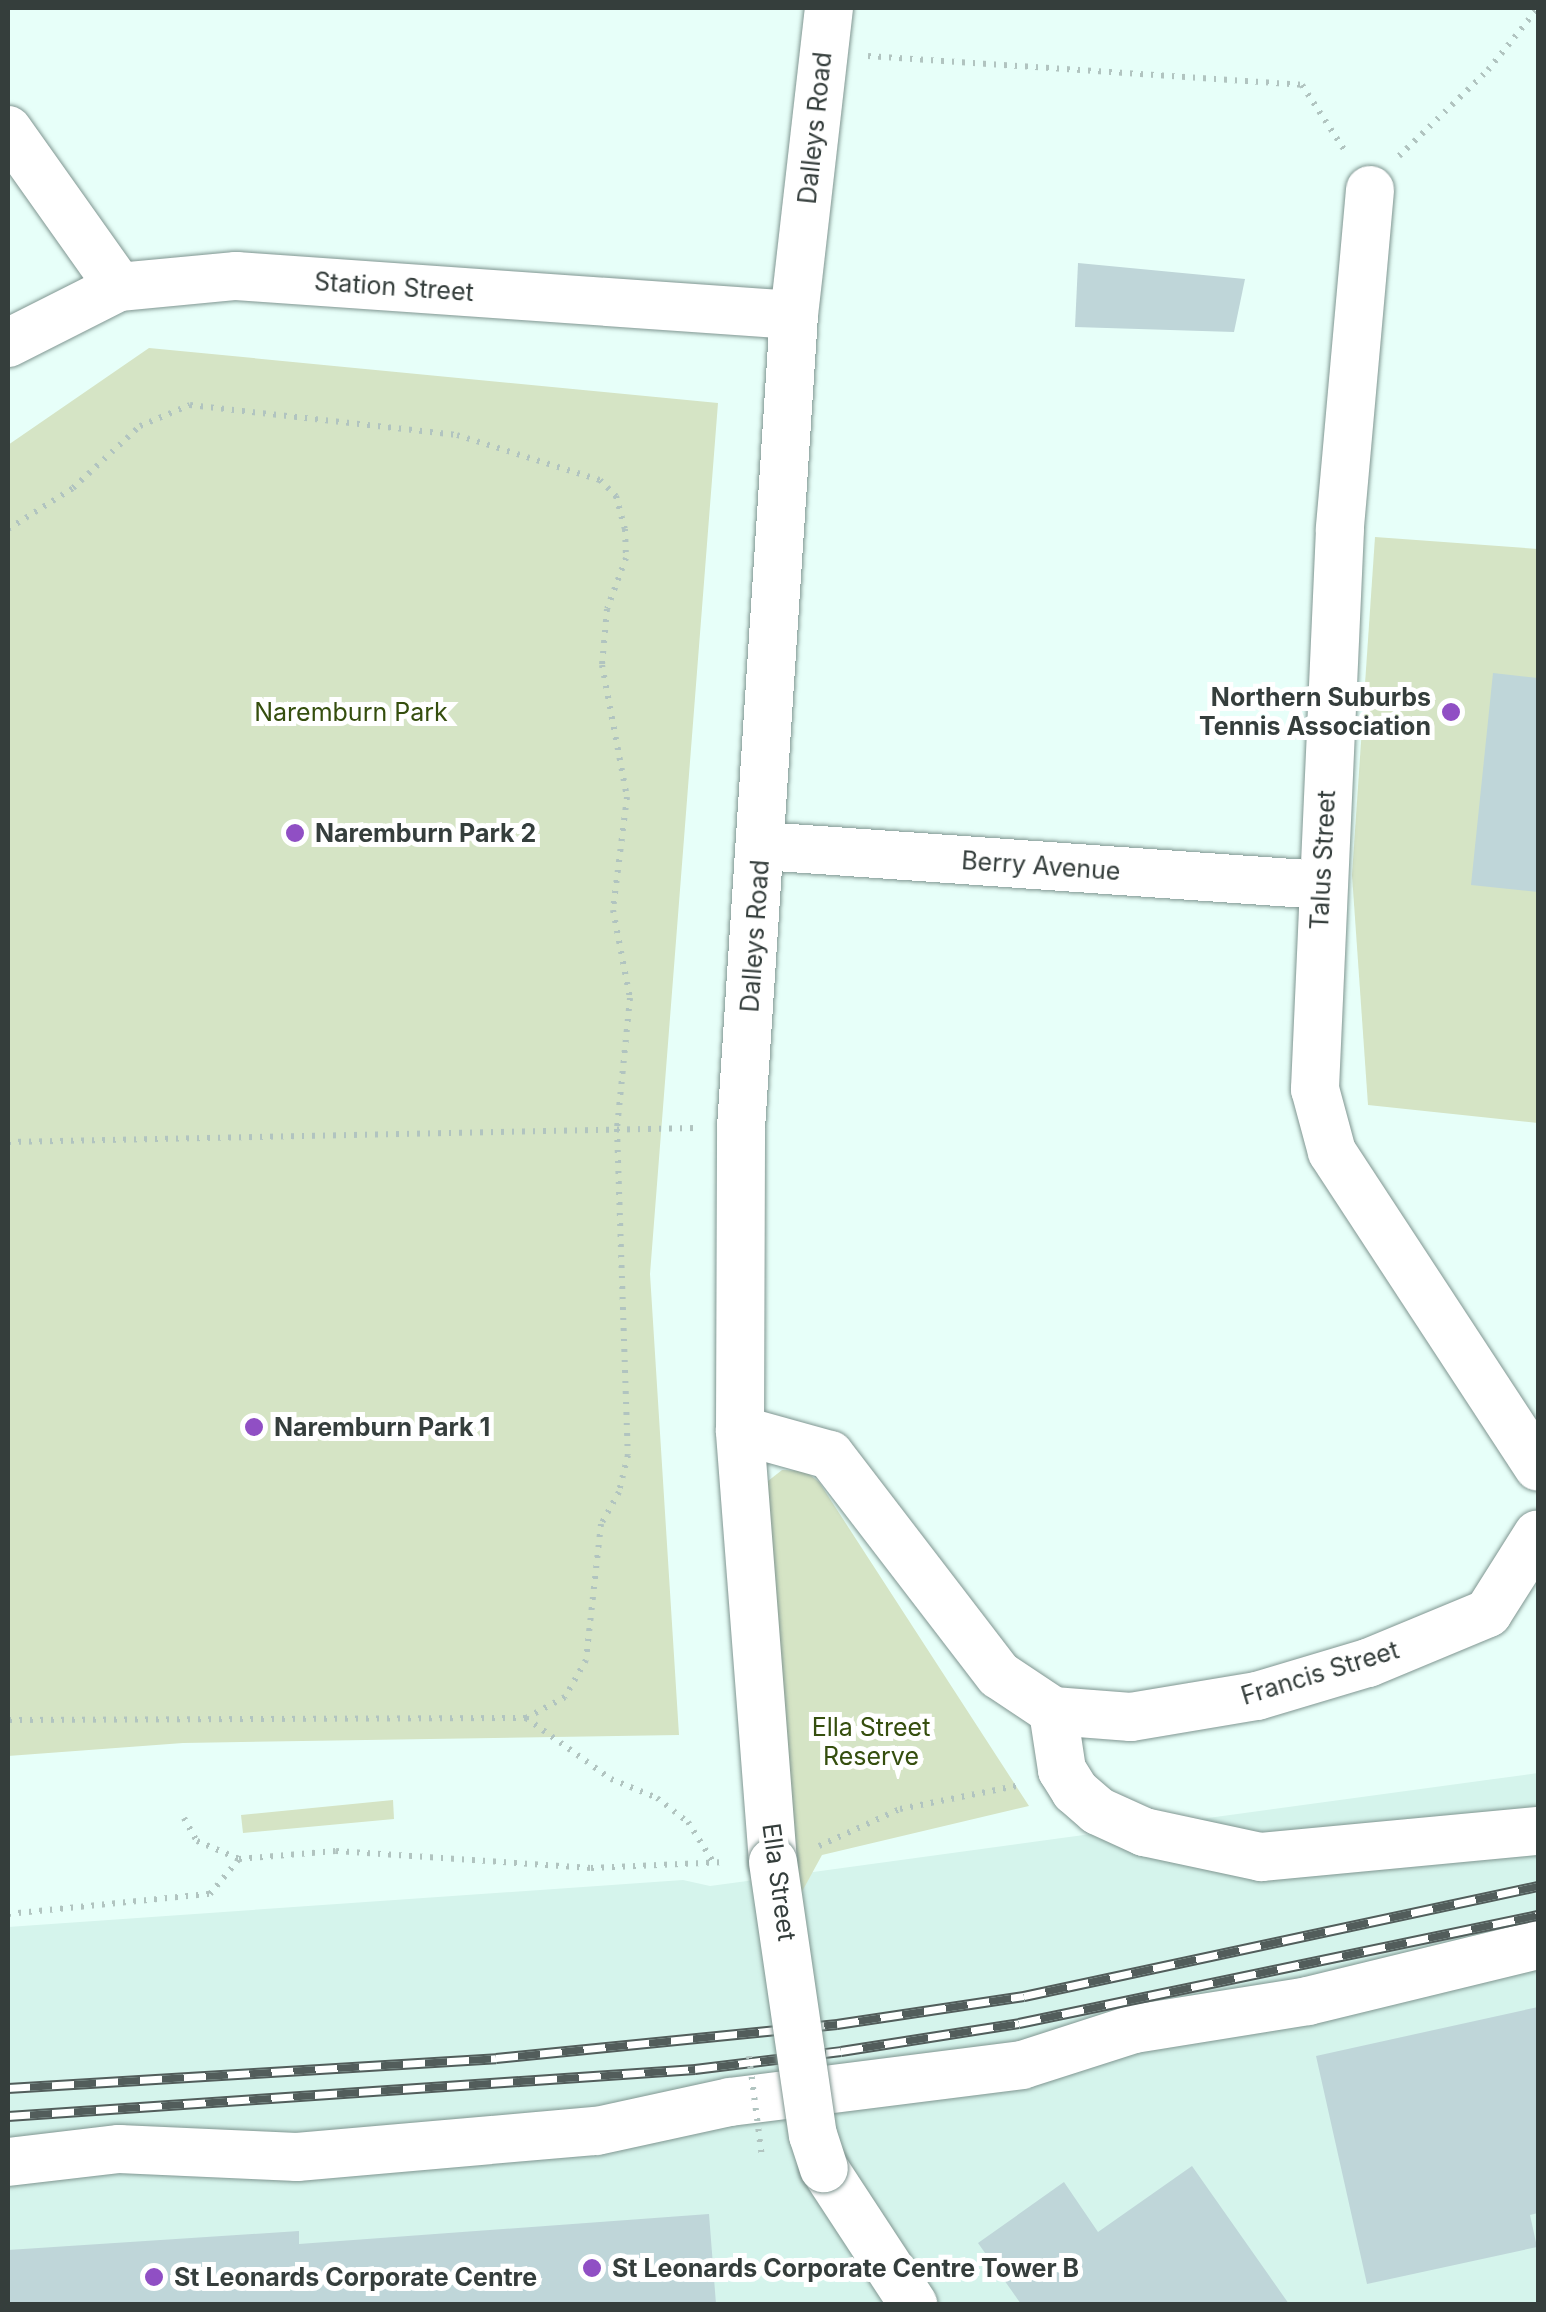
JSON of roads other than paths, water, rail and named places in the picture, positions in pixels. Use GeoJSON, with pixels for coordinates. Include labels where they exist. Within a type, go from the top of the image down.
{"type":"FeatureCollection","features":[{"type":"Feature","properties":{"kind":"street","name":"Dalleys Road"},"geometry":{"type":"LineString","coordinates":[[740,1430],[741,1128],[794,314],[826,30]]}},
{"type":"Feature","properties":{"kind":"street"},"geometry":{"type":"LineString","coordinates":[[8,130],[119,286]]}},
{"type":"Feature","properties":{"kind":"street","name":"Talus Street"},"geometry":{"type":"LineString","coordinates":[[1370,190],[1340,529],[1321,885],[1315,1089],[1332,1152],[1534,1447]]}},
{"type":"Feature","properties":{"kind":"street","name":"Station Street"},"geometry":{"type":"LineString","coordinates":[[8,343],[119,286],[236,276],[794,314]]}},
{"type":"Feature","properties":{"kind":"street","name":"Berry Avenue"},"geometry":{"type":"LineString","coordinates":[[762,846],[1321,885]]}},
{"type":"Feature","properties":{"kind":"street"},"geometry":{"type":"LineString","coordinates":[[740,1430],[830,1455],[999,1675],[1054,1711],[1062,1770],[1075,1791],[1098,1811],[1144,1832],[1261,1858],[1538,1830]]}},
{"type":"Feature","properties":{"kind":"street","name":"Ella Street"},"geometry":{"type":"LineString","coordinates":[[740,1430],[789,1858],[813,2134],[824,2168],[913,2304]]}},
{"type":"Feature","properties":{"kind":"street","name":"Francis Street"},"geometry":{"type":"LineString","coordinates":[[1054,1711],[1130,1717],[1257,1696],[1368,1663],[1488,1613],[1538,1534]]}},
{"type":"Feature","properties":{"kind":"street"},"geometry":{"type":"LineString","coordinates":[[8,2162],[119,2149],[297,2157],[597,2131],[730,2102],[1022,2065],[1134,2029],[1308,2000],[1538,1945]]}},
{"type":"Feature","properties":{"kind":"railway"},"geometry":{"type":"LineString","coordinates":[[8,2088],[496,2058],[837,2024],[1024,1996],[1538,1886]]}},
{"type":"Feature","properties":{"kind":"railway"},"geometry":{"type":"LineString","coordinates":[[8,2116],[695,2069],[841,2051],[1019,2023],[1538,1915]]}},
{"type":"Feature","properties":{"kind":"place","name":"Northern Suburbs Tennis Association"},"geometry":{"type":"Point","coordinates":[1451,712]}},
{"type":"Feature","properties":{"kind":"place","name":"Naremburn Park 2"},"geometry":{"type":"Point","coordinates":[295,833]}},
{"type":"Feature","properties":{"kind":"place","name":"Naremburn Park 1"},"geometry":{"type":"Point","coordinates":[254,1427]}},
{"type":"Feature","properties":{"kind":"place","name":"St Leonards Corporate Centre Tower B"},"geometry":{"type":"Point","coordinates":[592,2268]}},
{"type":"Feature","properties":{"kind":"place","name":"St Leonards Corporate Centre"},"geometry":{"type":"Point","coordinates":[154,2277]}},
{"type":"Feature","properties":{"kind":"park label","name":"Naremburn Park"},"geometry":{"type":"Point","coordinates":[351,712]}},
{"type":"Feature","properties":{"kind":"park label","name":"Ella Street Reserve"},"geometry":{"type":"Point","coordinates":[871,1742]}}]}
